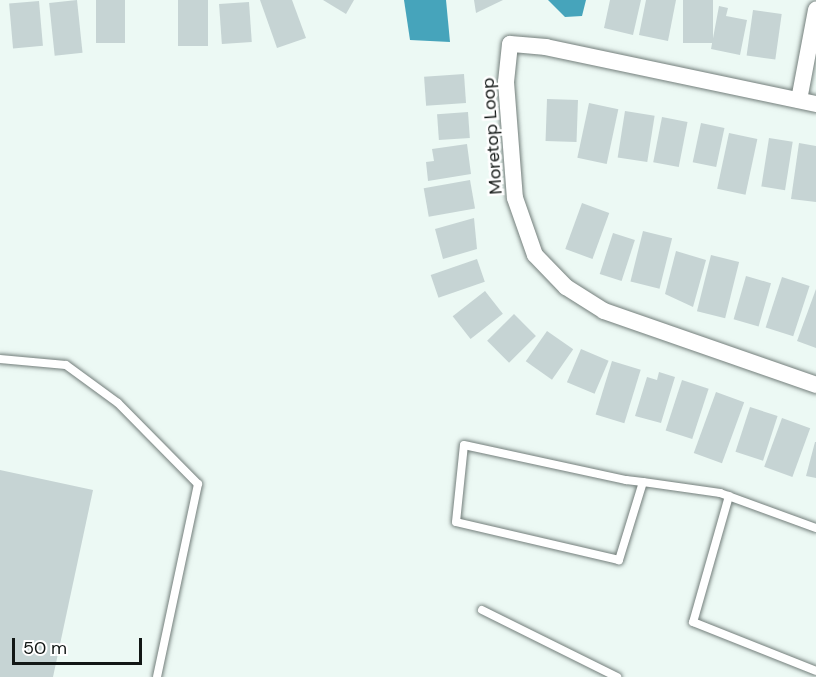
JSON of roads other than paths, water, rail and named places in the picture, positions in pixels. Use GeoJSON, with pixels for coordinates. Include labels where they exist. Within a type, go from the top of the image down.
{"type":"FeatureCollection","features":[{"type":"Feature","properties":{"kind":"street"},"geometry":{"type":"LineString","coordinates":[[799,100],[816,10]]}},
{"type":"Feature","properties":{"kind":"street","name":"Moretop Loop"},"geometry":{"type":"LineString","coordinates":[[816,104],[546,47],[510,44],[506,82],[515,198],[535,255],[566,288],[604,311],[816,385]]}},
{"type":"Feature","properties":{"kind":"lane"},"geometry":{"type":"LineString","coordinates":[[0,359],[66,365],[118,403],[198,484],[157,677]]}},
{"type":"Feature","properties":{"kind":"lane"},"geometry":{"type":"LineString","coordinates":[[643,482],[619,560],[456,522],[464,445],[643,482],[729,496],[816,528]]}},
{"type":"Feature","properties":{"kind":"lane"},"geometry":{"type":"LineString","coordinates":[[729,496],[693,622],[816,671]]}},
{"type":"Feature","properties":{"kind":"lane"},"geometry":{"type":"LineString","coordinates":[[482,610],[617,677]]}},
{"type":"Feature","properties":{"kind":"water"},"geometry":{"type":"Polygon","coordinates":[[[404,0],[446,0],[450,42],[410,40],[404,0]]]}},
{"type":"Feature","properties":{"kind":"water"},"geometry":{"type":"Polygon","coordinates":[[[548,0],[586,0],[582,16],[565,17],[548,0]]]}}]}
